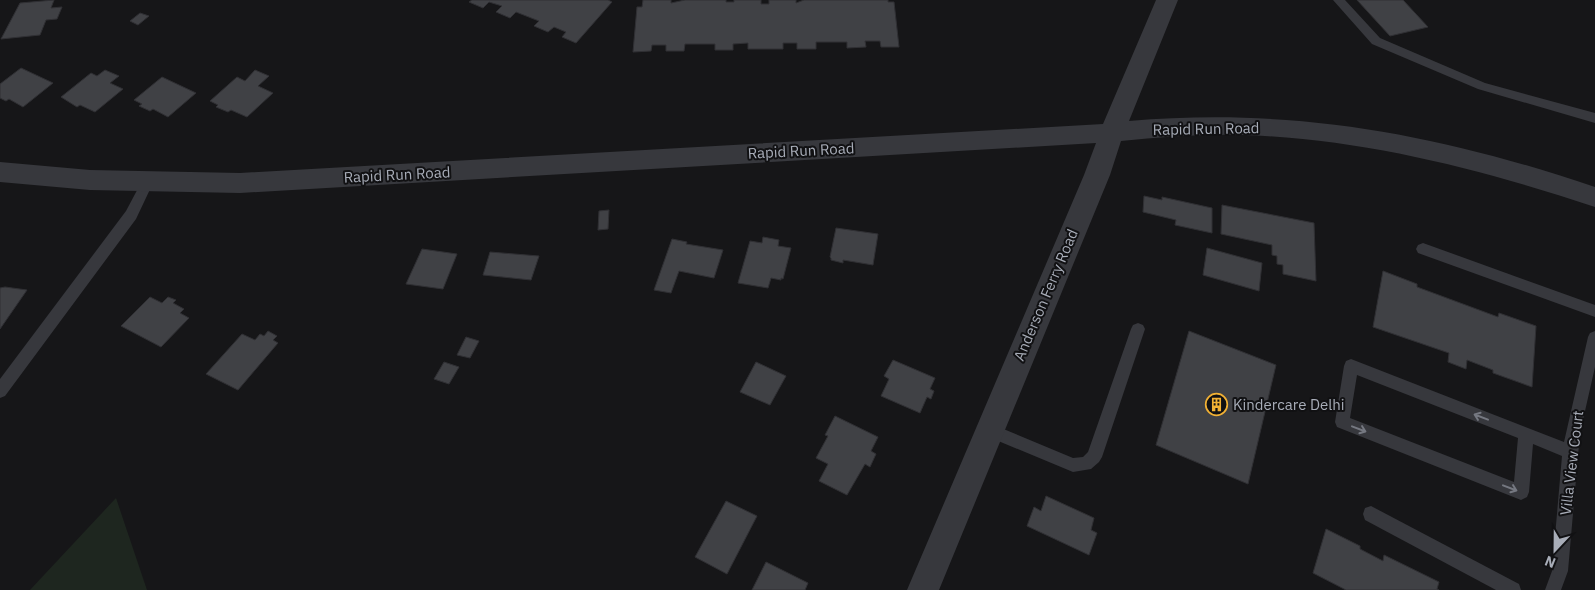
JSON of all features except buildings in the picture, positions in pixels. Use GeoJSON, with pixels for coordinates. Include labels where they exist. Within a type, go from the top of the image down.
{"type":"FeatureCollection","features":[{"type":"Feature","properties":{"kind":"street","name":"Anderson Ferry Road"},"geometry":{"type":"LineString","coordinates":[[923,590],[1097,175],[1112,132],[1167,0]]}},
{"type":"Feature","properties":{"kind":"street","name":"Rapid Run Road"},"geometry":{"type":"LineString","coordinates":[[0,172],[38,177],[147,183],[240,183],[1242,126],[1316,132],[1393,143],[1458,156],[1525,174],[1595,197]]}},
{"type":"Feature","properties":{"kind":"lane"},"geometry":{"type":"LineString","coordinates":[[1339,0],[1376,41],[1482,86],[1595,118]]}},
{"type":"Feature","properties":{"kind":"lane"},"geometry":{"type":"LineString","coordinates":[[0,391],[131,214],[147,183]]}},
{"type":"Feature","properties":{"kind":"lane"},"geometry":{"type":"LineString","coordinates":[[1423,249],[1595,311]]}},
{"type":"Feature","properties":{"kind":"lane"},"geometry":{"type":"LineString","coordinates":[[989,430],[1073,465],[1086,464],[1094,458],[1138,329]]}},
{"type":"Feature","properties":{"kind":"lane","name":"Villa View Court"},"geometry":{"type":"LineString","coordinates":[[1554,590],[1560,571],[1572,433],[1595,337]]}},
{"type":"Feature","properties":{"kind":"lane"},"geometry":{"type":"LineString","coordinates":[[1526,435],[1521,492],[1342,422],[1351,366],[1571,452]]}},
{"type":"Feature","properties":{"kind":"lane"},"geometry":{"type":"LineString","coordinates":[[1371,514],[1513,590]]}},
{"type":"Feature","properties":{"kind":"shaded area"},"geometry":{"type":"Polygon","coordinates":[[[116,498],[147,590],[30,590],[116,498]]]}},
{"type":"Feature","properties":{"kind":"place","name":"Kindercare Delhi"},"geometry":{"type":"Point","coordinates":[1217,405]}}]}
